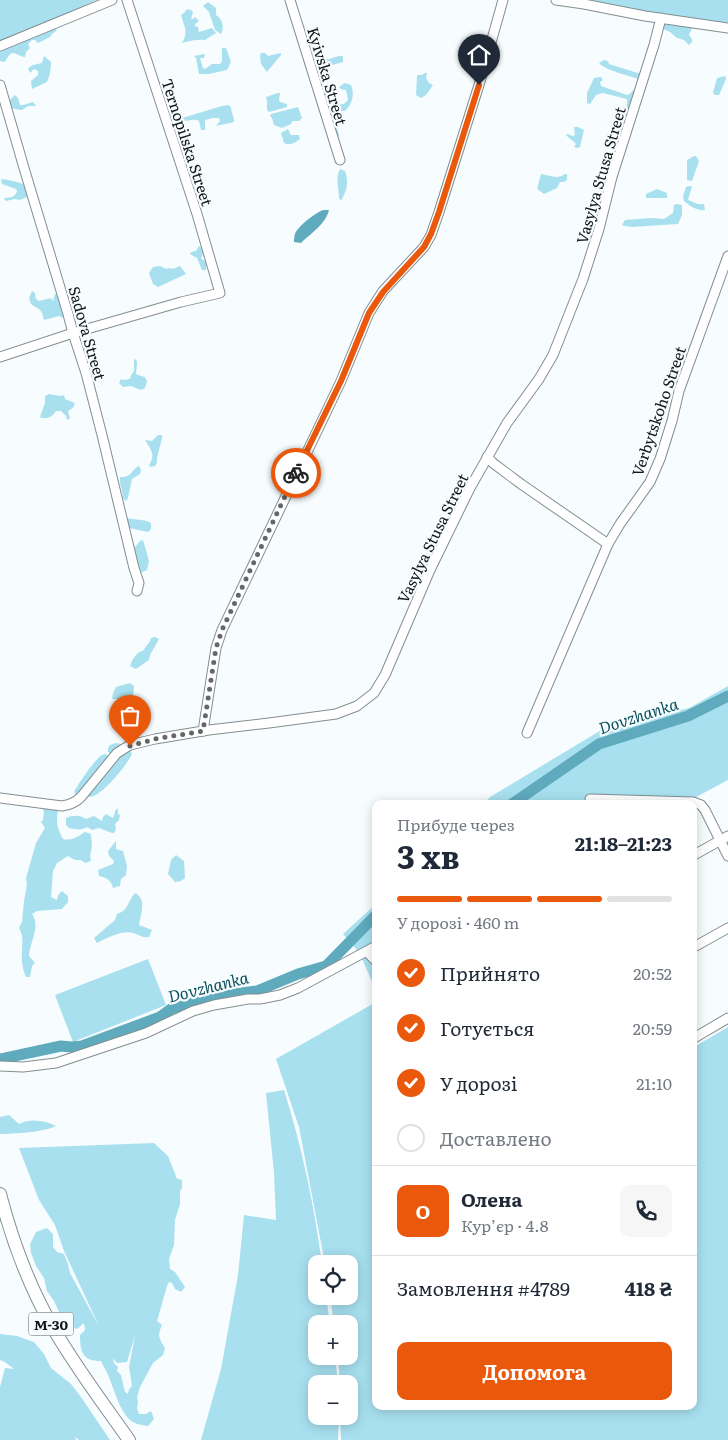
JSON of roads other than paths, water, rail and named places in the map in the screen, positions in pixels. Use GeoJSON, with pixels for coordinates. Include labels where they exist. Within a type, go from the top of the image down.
{"type":"FeatureCollection","features":[{"type":"Feature","properties":{"kind":"highway","name":"М-30"},"geometry":{"type":"LineString","coordinates":[[0,1194],[10,1233],[52,1326],[129,1440]]}},
{"type":"Feature","properties":{"kind":"street"},"geometry":{"type":"LineString","coordinates":[[0,46],[112,0]]}},
{"type":"Feature","properties":{"kind":"street","name":"Ternopilska Street"},"geometry":{"type":"LineString","coordinates":[[73,333],[181,302],[220,293],[197,214],[127,0]]}},
{"type":"Feature","properties":{"kind":"street","name":"Kyivska Street"},"geometry":{"type":"LineString","coordinates":[[290,0],[340,160]]}},
{"type":"Feature","properties":{"kind":"street"},"geometry":{"type":"LineString","coordinates":[[203,731],[216,648],[222,630],[341,381],[369,313],[383,292],[424,247],[431,234],[479,85],[503,0]]}},
{"type":"Feature","properties":{"kind":"street"},"geometry":{"type":"LineString","coordinates":[[556,0],[728,28]]}},
{"type":"Feature","properties":{"kind":"street","name":"Vasylya Stusa Street"},"geometry":{"type":"LineString","coordinates":[[0,798],[62,806],[70,805],[81,797],[117,753],[130,746],[155,739],[203,731],[336,714],[357,706],[374,693],[385,675],[430,570],[487,457],[507,423],[539,379],[553,355],[580,288],[599,229],[612,177],[661,18]]}},
{"type":"Feature","properties":{"kind":"street","name":"Sadova Street"},"geometry":{"type":"LineString","coordinates":[[0,86],[86,372],[139,583],[138,591]]}},
{"type":"Feature","properties":{"kind":"street","name":"Verbytskoho Street"},"geometry":{"type":"LineString","coordinates":[[527,733],[608,544],[650,482],[672,421],[679,391],[728,256]]}},
{"type":"Feature","properties":{"kind":"street"},"geometry":{"type":"LineString","coordinates":[[0,357],[73,333]]}},
{"type":"Feature","properties":{"kind":"street"},"geometry":{"type":"LineString","coordinates":[[487,457],[520,484],[608,544]]}},
{"type":"Feature","properties":{"kind":"street"},"geometry":{"type":"LineString","coordinates":[[590,799],[624,800]]}},
{"type":"Feature","properties":{"kind":"street"},"geometry":{"type":"LineString","coordinates":[[697,804],[705,810],[724,838],[728,856]]}},
{"type":"Feature","properties":{"kind":"street"},"geometry":{"type":"LineString","coordinates":[[697,853],[724,838]]}},
{"type":"Feature","properties":{"kind":"street"},"geometry":{"type":"LineString","coordinates":[[697,945],[728,928]]}},
{"type":"Feature","properties":{"kind":"street"},"geometry":{"type":"LineString","coordinates":[[0,1066],[23,1067],[56,1063],[128,1040],[168,1024],[193,1011],[214,1005],[280,995],[298,988],[372,949]]}},
{"type":"Feature","properties":{"kind":"street"},"geometry":{"type":"LineString","coordinates":[[367,952],[372,957]]}},
{"type":"Feature","properties":{"kind":"street"},"geometry":{"type":"LineString","coordinates":[[697,1036],[728,1018]]}},
{"type":"Feature","properties":{"kind":"waterway","name":"Dovzhanka"},"geometry":{"type":"LineString","coordinates":[[518,800],[599,744],[688,716],[728,696]]}},
{"type":"Feature","properties":{"kind":"waterway","name":"Dovzhanka"},"geometry":{"type":"LineString","coordinates":[[0,1059],[61,1046],[82,1046],[160,1017],[171,1009],[219,996],[257,991],[298,974],[326,966],[372,919]]}}]}
